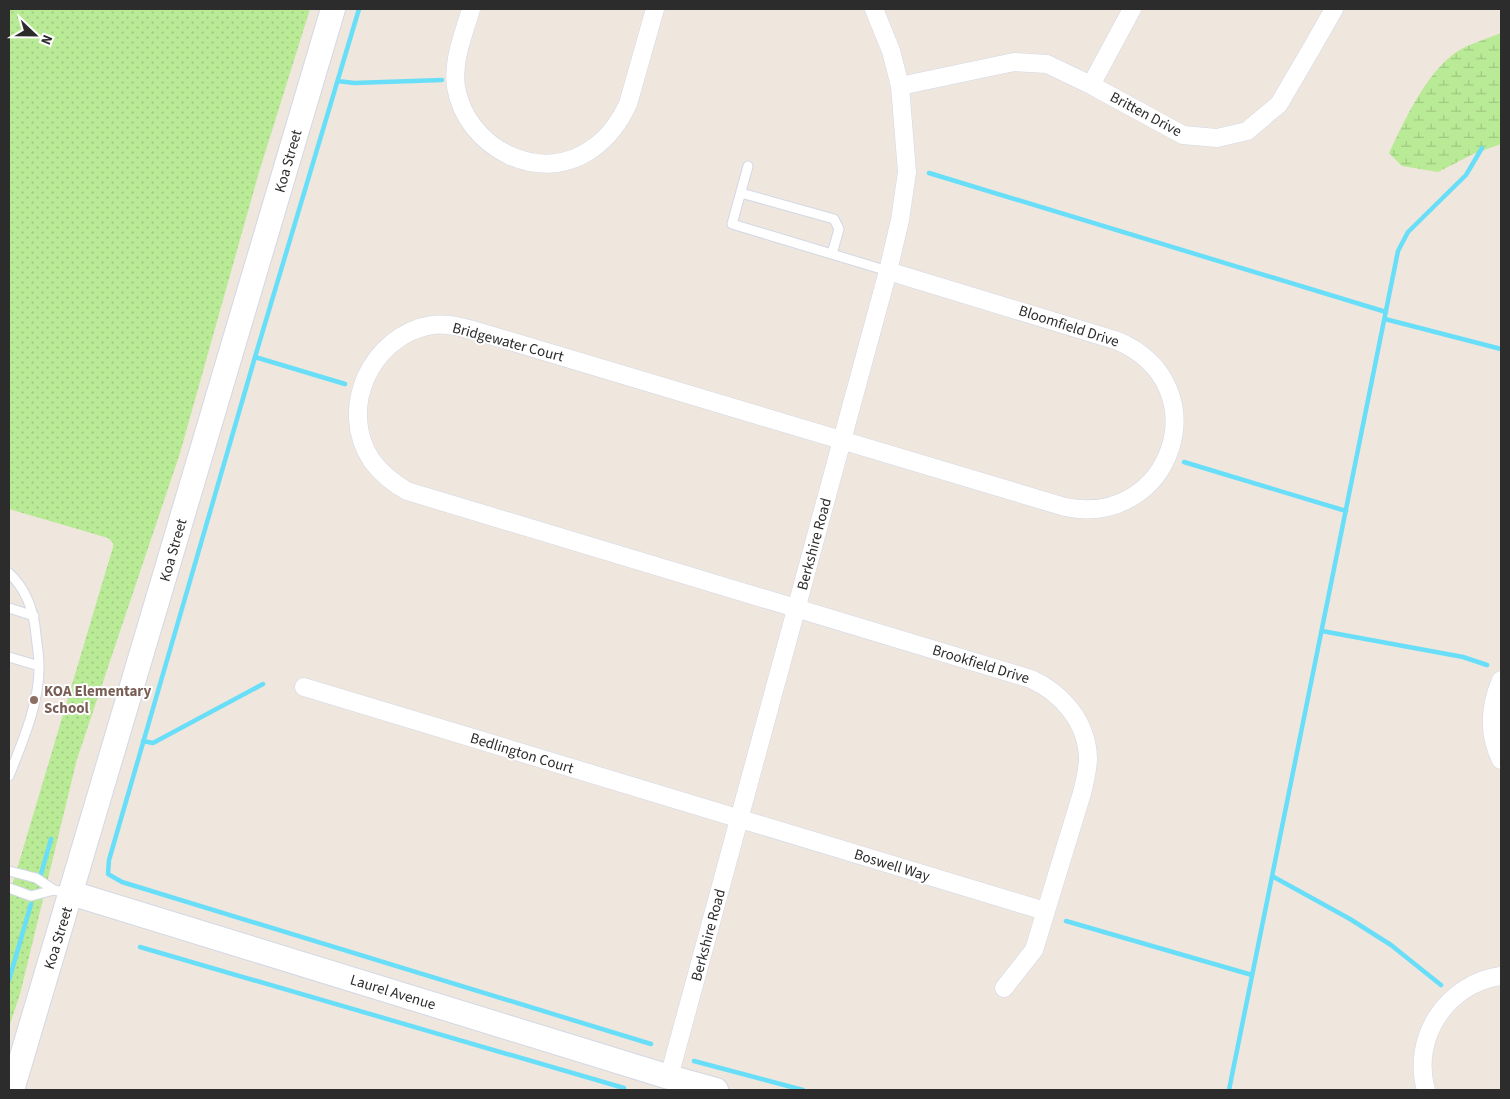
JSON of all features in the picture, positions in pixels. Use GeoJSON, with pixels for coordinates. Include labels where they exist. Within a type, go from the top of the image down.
{"type":"FeatureCollection","features":[{"type":"Feature","properties":{"kind":"main road","name":"Koa Street"},"geometry":{"type":"LineString","coordinates":[[12,1090],[62,891],[333,9]]}},
{"type":"Feature","properties":{"kind":"main road","name":"Laurel Avenue"},"geometry":{"type":"LineString","coordinates":[[62,891],[716,1090]]}},
{"type":"Feature","properties":{"kind":"street"},"geometry":{"type":"LineString","coordinates":[[471,9],[457,56],[456,87],[462,107],[478,134],[491,145],[515,158],[541,164],[556,163],[593,149],[622,117],[628,104],[655,9]]}},
{"type":"Feature","properties":{"kind":"street","name":"Berkshire Road"},"geometry":{"type":"LineString","coordinates":[[669,1077],[888,271],[900,220],[907,172],[900,86],[890,51],[874,9]]}},
{"type":"Feature","properties":{"kind":"street"},"geometry":{"type":"LineString","coordinates":[[1091,85],[1132,9]]}},
{"type":"Feature","properties":{"kind":"street","name":"Britten Drive"},"geometry":{"type":"LineString","coordinates":[[900,86],[1014,62],[1047,64],[1091,85],[1183,135],[1217,138],[1248,131],[1278,104],[1314,46],[1334,9]]}},
{"type":"Feature","properties":{"kind":"street","name":"Bloomfield Drive"},"geometry":{"type":"LineString","coordinates":[[842,440],[1065,507],[1086,510],[1114,506],[1137,494],[1155,476],[1163,464],[1174,436],[1176,425],[1174,403],[1166,382],[1150,362],[1130,346],[1052,320],[888,271]]}},
{"type":"Feature","properties":{"kind":"street","name":"Bridgewater Court"},"geometry":{"type":"LineString","coordinates":[[796,609],[406,490],[383,474],[364,446],[359,430],[357,411],[359,394],[376,358],[389,345],[405,334],[419,328],[434,325],[450,325],[473,330],[842,440]]}},
{"type":"Feature","properties":{"kind":"street","name":"Brookfield Drive"},"geometry":{"type":"LineString","coordinates":[[796,609],[1043,684],[1066,703],[1081,729],[1088,757],[1082,793],[1034,950],[1004,988]]}},
{"type":"Feature","properties":{"kind":"street"},"geometry":{"type":"LineString","coordinates":[[1501,680],[1491,711],[1495,743],[1501,760]]}},
{"type":"Feature","properties":{"kind":"street","name":"Bedlington Court"},"geometry":{"type":"LineString","coordinates":[[304,687],[740,819]]}},
{"type":"Feature","properties":{"kind":"street","name":"Boswell Way"},"geometry":{"type":"LineString","coordinates":[[740,819],[1045,911]]}},
{"type":"Feature","properties":{"kind":"street"},"geometry":{"type":"LineString","coordinates":[[1426,1090],[1423,1064],[1425,1045],[1431,1026],[1442,1009],[1455,996],[1468,987],[1482,980],[1501,976]]}},
{"type":"Feature","properties":{"kind":"lane"},"geometry":{"type":"LineString","coordinates":[[748,166],[732,224],[888,271]]}},
{"type":"Feature","properties":{"kind":"lane"},"geometry":{"type":"LineString","coordinates":[[741,193],[834,218],[839,229],[832,254]]}},
{"type":"Feature","properties":{"kind":"lane"},"geometry":{"type":"LineString","coordinates":[[9,573],[24,590],[34,616],[39,666],[36,693],[22,742],[9,776]]}},
{"type":"Feature","properties":{"kind":"lane"},"geometry":{"type":"LineString","coordinates":[[9,608],[34,616]]}},
{"type":"Feature","properties":{"kind":"lane"},"geometry":{"type":"LineString","coordinates":[[9,657],[39,666]]}},
{"type":"Feature","properties":{"kind":"lane"},"geometry":{"type":"LineString","coordinates":[[9,870],[36,878],[62,891]]}},
{"type":"Feature","properties":{"kind":"lane"},"geometry":{"type":"LineString","coordinates":[[9,888],[31,896],[62,891]]}},
{"type":"Feature","properties":{"kind":"green space"},"geometry":{"type":"Polygon","coordinates":[[[9,9],[310,9],[259,172],[180,453],[77,759],[20,994],[9,1027],[9,896],[113,543],[108,538],[9,509],[9,9]]]}},
{"type":"Feature","properties":{"kind":"green space"},"geometry":{"type":"Polygon","coordinates":[[[1501,33],[1501,144],[1473,154],[1438,172],[1402,166],[1389,153],[1411,109],[1430,79],[1452,55],[1465,47],[1501,33]]]}},
{"type":"Feature","properties":{"kind":"waterway"},"geometry":{"type":"LineString","coordinates":[[359,9],[255,357],[109,860],[108,874],[122,882],[651,1044]]}},
{"type":"Feature","properties":{"kind":"waterway"},"geometry":{"type":"LineString","coordinates":[[338,81],[354,83],[442,80]]}},
{"type":"Feature","properties":{"kind":"waterway"},"geometry":{"type":"LineString","coordinates":[[1229,1090],[1398,251],[1408,232],[1466,175],[1482,148]]}},
{"type":"Feature","properties":{"kind":"waterway"},"geometry":{"type":"LineString","coordinates":[[929,173],[1386,312]]}},
{"type":"Feature","properties":{"kind":"waterway"},"geometry":{"type":"LineString","coordinates":[[1385,319],[1501,349]]}},
{"type":"Feature","properties":{"kind":"waterway"},"geometry":{"type":"LineString","coordinates":[[255,357],[345,384]]}},
{"type":"Feature","properties":{"kind":"waterway"},"geometry":{"type":"LineString","coordinates":[[1184,462],[1346,511]]}},
{"type":"Feature","properties":{"kind":"waterway"},"geometry":{"type":"LineString","coordinates":[[1322,631],[1463,657],[1487,665]]}},
{"type":"Feature","properties":{"kind":"waterway"},"geometry":{"type":"LineString","coordinates":[[143,741],[153,743],[263,684]]}},
{"type":"Feature","properties":{"kind":"waterway"},"geometry":{"type":"LineString","coordinates":[[41,874],[51,839]]}},
{"type":"Feature","properties":{"kind":"waterway"},"geometry":{"type":"LineString","coordinates":[[1272,876],[1350,919],[1391,945],[1441,985]]}},
{"type":"Feature","properties":{"kind":"waterway"},"geometry":{"type":"LineString","coordinates":[[9,980],[31,904]]}},
{"type":"Feature","properties":{"kind":"waterway"},"geometry":{"type":"LineString","coordinates":[[1066,921],[1252,975]]}},
{"type":"Feature","properties":{"kind":"waterway"},"geometry":{"type":"LineString","coordinates":[[140,947],[624,1088]]}},
{"type":"Feature","properties":{"kind":"waterway"},"geometry":{"type":"LineString","coordinates":[[694,1061],[803,1090]]}},
{"type":"Feature","properties":{"kind":"place","name":"KOA Elementary School"},"geometry":{"type":"Point","coordinates":[34,700]}}]}
